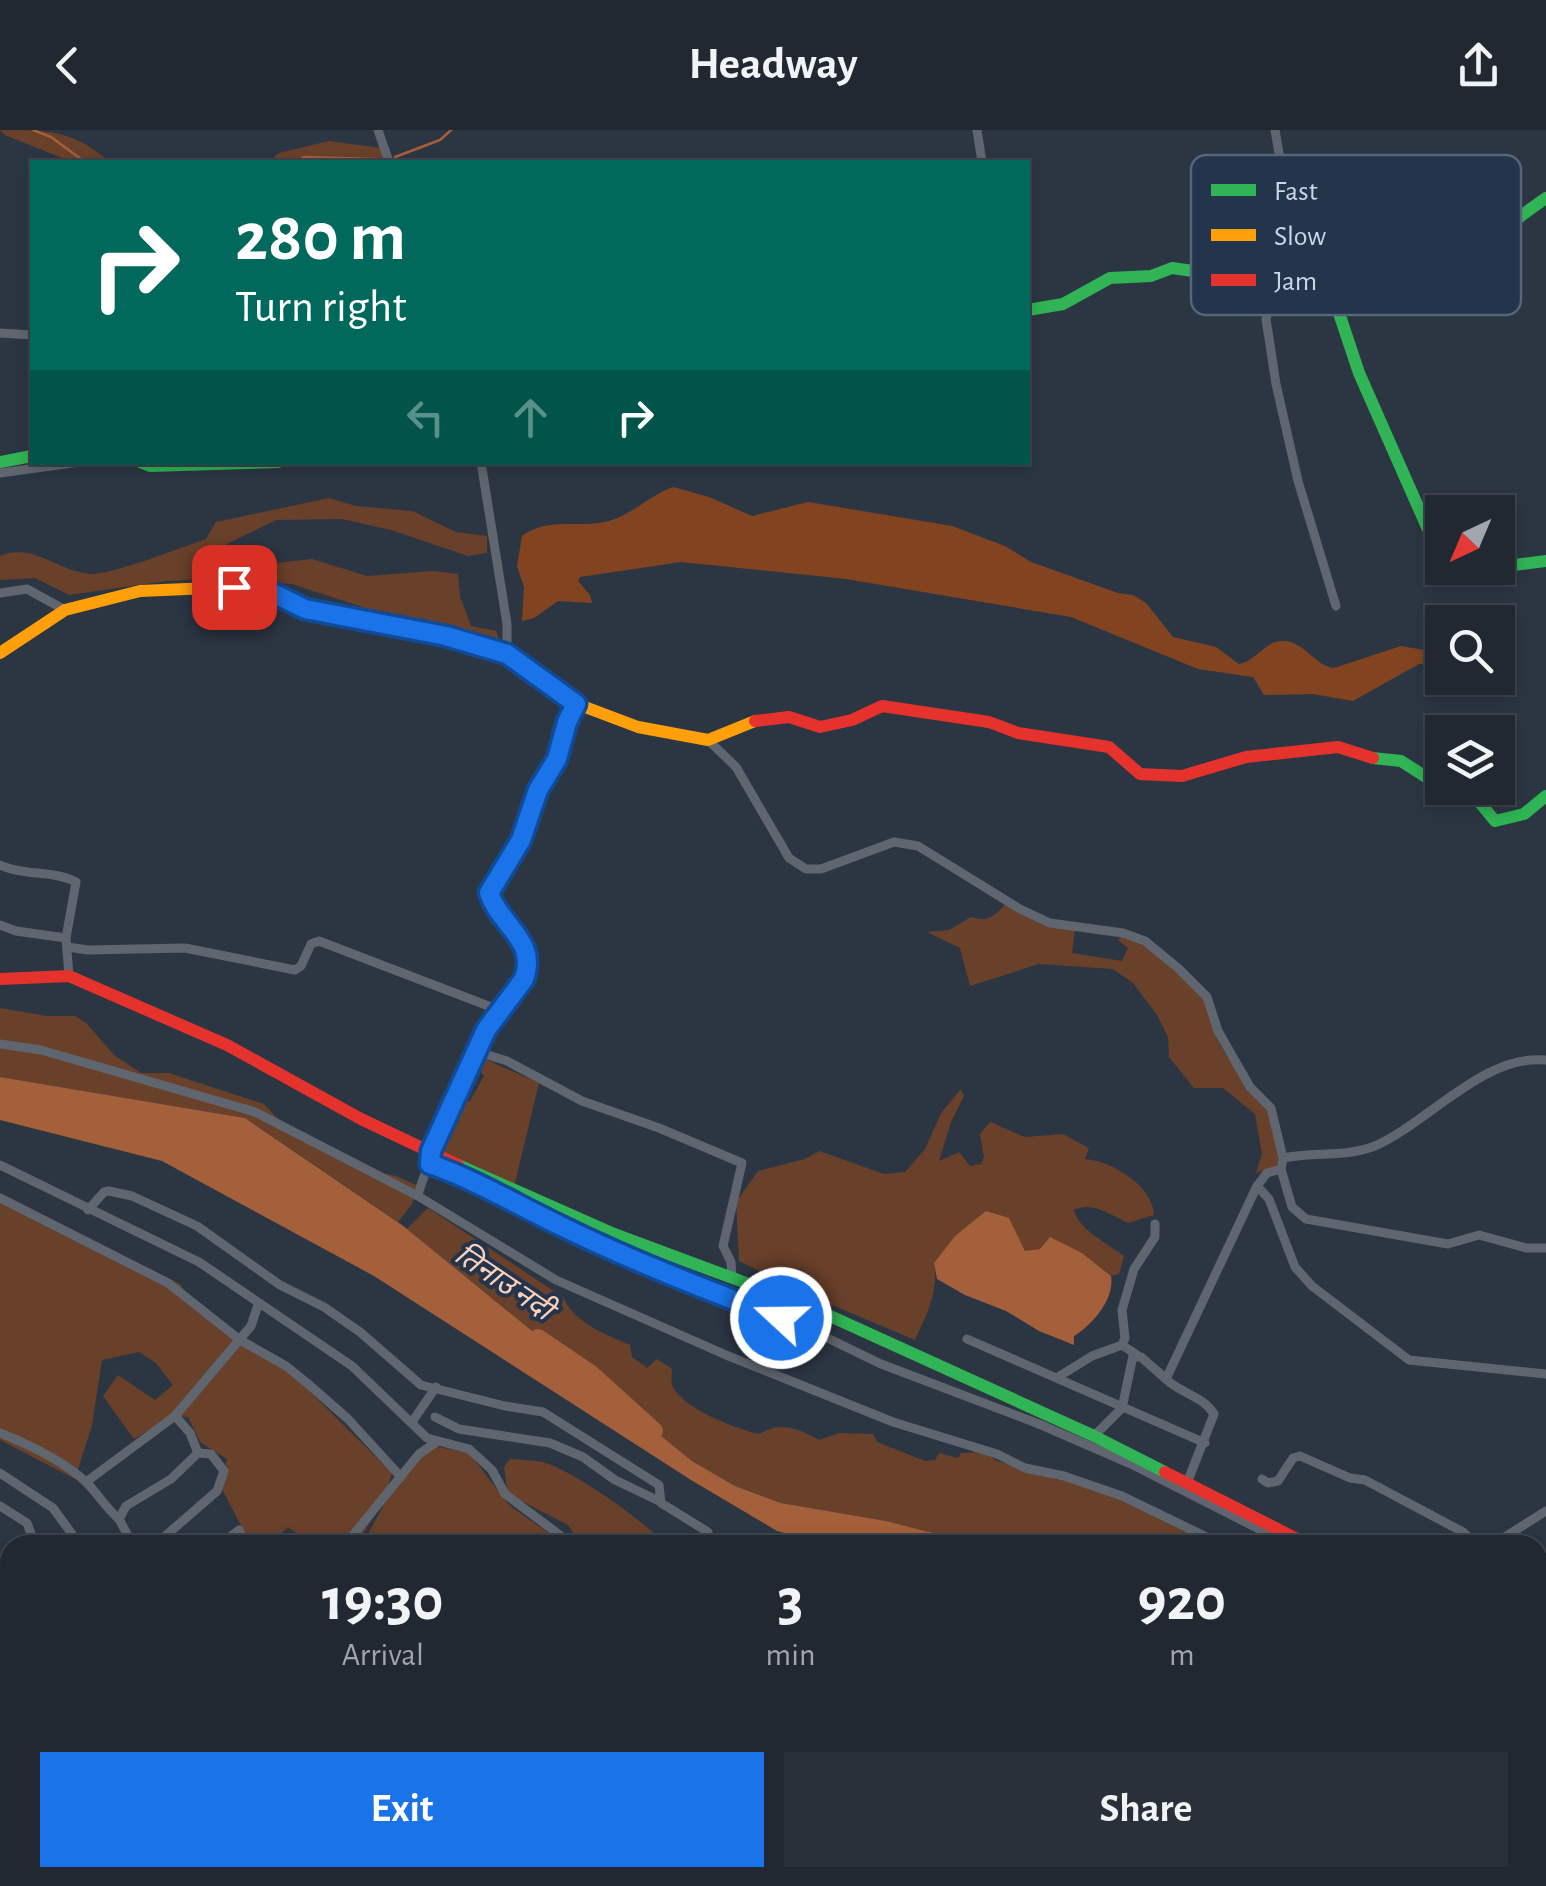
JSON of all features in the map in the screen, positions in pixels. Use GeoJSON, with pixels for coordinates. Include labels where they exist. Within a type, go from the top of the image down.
{"type":"FeatureCollection","features":[{"type":"Feature","properties":{"kind":"street"},"geometry":{"type":"LineString","coordinates":[[378,130],[387,160]]}},
{"type":"Feature","properties":{"kind":"street"},"geometry":{"type":"LineString","coordinates":[[977,130],[982,160]]}},
{"type":"Feature","properties":{"kind":"street"},"geometry":{"type":"LineString","coordinates":[[1275,130],[1279,155]]}},
{"type":"Feature","properties":{"kind":"street"},"geometry":{"type":"LineString","coordinates":[[1521,216],[1546,198]]}},
{"type":"Feature","properties":{"kind":"street"},"geometry":{"type":"LineString","coordinates":[[1030,310],[1062,304],[1110,278],[1150,276],[1172,268],[1191,271]]}},
{"type":"Feature","properties":{"kind":"street"},"geometry":{"type":"LineString","coordinates":[[1267,315],[1276,384],[1298,481],[1336,606]]}},
{"type":"Feature","properties":{"kind":"street"},"geometry":{"type":"LineString","coordinates":[[1337,315],[1386,441],[1425,525]]}},
{"type":"Feature","properties":{"kind":"street"},"geometry":{"type":"LineString","coordinates":[[0,333],[30,334]]}},
{"type":"Feature","properties":{"kind":"street"},"geometry":{"type":"LineString","coordinates":[[0,462],[30,456]]}},
{"type":"Feature","properties":{"kind":"street"},"geometry":{"type":"LineString","coordinates":[[0,473],[58,465]]}},
{"type":"Feature","properties":{"kind":"street"},"geometry":{"type":"LineString","coordinates":[[148,465],[182,465]]}},
{"type":"Feature","properties":{"kind":"street"},"geometry":{"type":"LineString","coordinates":[[482,465],[507,624],[507,654]]}},
{"type":"Feature","properties":{"kind":"street"},"geometry":{"type":"LineString","coordinates":[[1515,566],[1546,562]]}},
{"type":"Feature","properties":{"kind":"street"},"geometry":{"type":"LineString","coordinates":[[0,653],[64,610],[140,591],[234,587],[271,592],[305,609],[446,636],[507,654],[576,704],[638,727],[708,740],[736,767],[790,858],[806,869],[821,869],[894,842],[918,846],[1020,909],[1050,923],[1124,932],[1145,941],[1208,997],[1218,1031],[1250,1087],[1271,1108],[1292,1207],[1306,1219],[1448,1244],[1479,1235],[1526,1248],[1546,1248]]}},
{"type":"Feature","properties":{"kind":"street"},"geometry":{"type":"LineString","coordinates":[[0,593],[27,589],[64,610]]}},
{"type":"Feature","properties":{"kind":"street"},"geometry":{"type":"LineString","coordinates":[[418,1196],[430,1157],[475,1050],[524,979],[528,961],[524,941],[493,904],[490,888],[521,840],[538,790],[557,759],[576,704]]}},
{"type":"Feature","properties":{"kind":"street"},"geometry":{"type":"LineString","coordinates":[[708,740],[748,722],[789,716],[820,727],[852,720],[882,706],[988,722],[1018,733],[1109,748],[1140,774],[1182,776],[1246,756],[1338,746],[1365,757],[1401,762],[1454,795],[1476,798],[1495,821],[1524,814],[1546,796]]}},
{"type":"Feature","properties":{"kind":"street"},"geometry":{"type":"LineString","coordinates":[[0,865],[76,882],[66,943],[69,976]]}},
{"type":"Feature","properties":{"kind":"street"},"geometry":{"type":"LineString","coordinates":[[0,925],[88,950],[185,948],[295,970],[301,966],[311,944],[319,940],[499,1010]]}},
{"type":"Feature","properties":{"kind":"street"},"geometry":{"type":"LineString","coordinates":[[0,978],[69,976],[227,1045],[565,1228],[881,1364],[1039,1424],[1131,1464],[1274,1535]]}},
{"type":"Feature","properties":{"kind":"street"},"geometry":{"type":"LineString","coordinates":[[0,1044],[41,1050],[255,1112],[418,1196],[556,1280],[709,1348],[892,1422],[997,1454],[1025,1468],[1064,1476],[1122,1496],[1202,1535]]}},
{"type":"Feature","properties":{"kind":"street"},"geometry":{"type":"LineString","coordinates":[[475,1050],[506,1061],[582,1101],[742,1163],[724,1246],[732,1278]]}},
{"type":"Feature","properties":{"kind":"street"},"geometry":{"type":"LineString","coordinates":[[1166,1379],[1257,1186],[1267,1174],[1306,1154],[1335,1156],[1371,1147],[1415,1124],[1473,1082],[1518,1061],[1546,1060]]}},
{"type":"Feature","properties":{"kind":"street"},"geometry":{"type":"LineString","coordinates":[[430,1157],[808,1306],[1094,1436],[1288,1535]]}},
{"type":"Feature","properties":{"kind":"street"},"geometry":{"type":"LineString","coordinates":[[0,1166],[198,1262],[352,1366],[428,1438],[470,1449],[492,1470],[505,1494],[560,1535]]}},
{"type":"Feature","properties":{"kind":"street"},"geometry":{"type":"LineString","coordinates":[[1257,1186],[1269,1199],[1295,1267],[1312,1286],[1409,1360],[1546,1374]]}},
{"type":"Feature","properties":{"kind":"street"},"geometry":{"type":"LineString","coordinates":[[88,1210],[109,1190],[132,1196],[197,1226],[280,1285],[324,1307],[360,1332],[421,1385],[544,1412],[659,1485],[659,1501]]}},
{"type":"Feature","properties":{"kind":"street"},"geometry":{"type":"LineString","coordinates":[[0,1198],[168,1283],[240,1340],[307,1383],[348,1419],[401,1477]]}},
{"type":"Feature","properties":{"kind":"street"},"geometry":{"type":"LineString","coordinates":[[1122,1346],[1122,1310],[1134,1270],[1155,1237],[1155,1224]]}},
{"type":"Feature","properties":{"kind":"street"},"geometry":{"type":"LineString","coordinates":[[86,1482],[175,1416],[251,1326],[258,1304]]}},
{"type":"Feature","properties":{"kind":"street"},"geometry":{"type":"LineString","coordinates":[[967,1339],[1205,1444]]}},
{"type":"Feature","properties":{"kind":"street"},"geometry":{"type":"LineString","coordinates":[[1122,1346],[1174,1386],[1206,1402],[1214,1414],[1187,1483]]}},
{"type":"Feature","properties":{"kind":"street"},"geometry":{"type":"LineString","coordinates":[[1058,1378],[1092,1356],[1122,1346]]}},
{"type":"Feature","properties":{"kind":"street"},"geometry":{"type":"LineString","coordinates":[[1094,1436],[1122,1408],[1136,1356]]}},
{"type":"Feature","properties":{"kind":"street"},"geometry":{"type":"LineString","coordinates":[[412,1422],[436,1387]]}},
{"type":"Feature","properties":{"kind":"street"},"geometry":{"type":"LineString","coordinates":[[175,1416],[190,1433],[198,1453]]}},
{"type":"Feature","properties":{"kind":"street"},"geometry":{"type":"LineString","coordinates":[[434,1417],[459,1430],[550,1444],[583,1457],[615,1480],[659,1501],[708,1535]]}},
{"type":"Feature","properties":{"kind":"street"},"geometry":{"type":"LineString","coordinates":[[0,1434],[36,1448],[86,1482],[119,1519],[128,1535]]}},
{"type":"Feature","properties":{"kind":"street"},"geometry":{"type":"LineString","coordinates":[[353,1535],[420,1454],[438,1441]]}},
{"type":"Feature","properties":{"kind":"street"},"geometry":{"type":"LineString","coordinates":[[119,1519],[126,1506],[171,1479],[198,1453],[211,1454],[224,1471],[217,1491],[166,1535]]}},
{"type":"Feature","properties":{"kind":"street"},"geometry":{"type":"LineString","coordinates":[[1262,1478],[1268,1482],[1278,1480],[1293,1458],[1300,1456],[1350,1478],[1366,1480],[1466,1535]]}},
{"type":"Feature","properties":{"kind":"street"},"geometry":{"type":"LineString","coordinates":[[0,1472],[54,1508],[73,1535]]}},
{"type":"Feature","properties":{"kind":"street"},"geometry":{"type":"LineString","coordinates":[[0,1506],[27,1523],[31,1535]]}},
{"type":"Feature","properties":{"kind":"street"},"geometry":{"type":"LineString","coordinates":[[1508,1535],[1546,1511]]}},
{"type":"Feature","properties":{"kind":"shaded area"},"geometry":{"type":"Polygon","coordinates":[[[0,130],[59,134],[84,144],[107,160],[67,160],[0,130]]]}},
{"type":"Feature","properties":{"kind":"shaded area"},"geometry":{"type":"Polygon","coordinates":[[[329,141],[381,148],[383,160],[270,160],[279,153],[329,141]]]}},
{"type":"Feature","properties":{"kind":"shaded area"},"geometry":{"type":"Polygon","coordinates":[[[673,487],[709,497],[752,516],[808,502],[952,526],[1005,546],[1031,562],[1133,595],[1146,603],[1173,637],[1216,647],[1239,664],[1283,641],[1297,645],[1334,668],[1401,646],[1425,650],[1425,663],[1353,701],[1313,694],[1264,695],[1253,677],[1198,669],[1071,617],[846,579],[681,562],[580,577],[578,581],[592,603],[558,601],[534,618],[522,621],[524,587],[517,566],[522,536],[543,526],[609,521],[673,487]]]}},
{"type":"Feature","properties":{"kind":"shaded area"},"geometry":{"type":"Polygon","coordinates":[[[329,498],[356,506],[412,511],[456,532],[487,536],[487,553],[468,556],[391,530],[342,519],[276,520],[223,546],[219,555],[229,563],[249,566],[312,559],[367,576],[433,571],[458,574],[460,596],[471,626],[496,631],[500,640],[396,618],[292,584],[217,578],[69,595],[35,578],[0,580],[0,556],[12,553],[35,555],[79,572],[101,573],[206,539],[216,522],[329,498]]]}},
{"type":"Feature","properties":{"kind":"shaded area"},"geometry":{"type":"Polygon","coordinates":[[[1005,904],[1075,929],[1072,953],[1122,961],[1128,948],[1118,940],[1123,935],[1182,975],[1202,997],[1218,1041],[1269,1114],[1279,1147],[1278,1165],[1256,1173],[1262,1154],[1255,1114],[1223,1088],[1194,1088],[1169,1057],[1168,1037],[1157,1015],[1133,983],[1113,969],[1039,964],[970,986],[960,948],[927,932],[949,930],[971,917],[990,917],[1005,904]]]}},
{"type":"Feature","properties":{"kind":"shaded area"},"geometry":{"type":"Polygon","coordinates":[[[0,1008],[75,1016],[114,1055],[141,1073],[169,1073],[264,1104],[286,1128],[352,1167],[396,1176],[418,1186],[412,1204],[398,1222],[245,1118],[0,1077],[0,1008]]]}},
{"type":"Feature","properties":{"kind":"shaded area"},"geometry":{"type":"Polygon","coordinates":[[[478,1056],[539,1083],[514,1187],[443,1152],[439,1143],[461,1102],[470,1101],[484,1076],[474,1065],[478,1056]]]}},
{"type":"Feature","properties":{"kind":"shaded area"},"geometry":{"type":"Polygon","coordinates":[[[0,1077],[245,1118],[402,1225],[692,1461],[735,1486],[781,1503],[941,1535],[792,1535],[777,1531],[374,1276],[162,1161],[0,1120],[0,1077]]]}},
{"type":"Feature","properties":{"kind":"shaded area"},"geometry":{"type":"Polygon","coordinates":[[[961,1089],[964,1096],[939,1161],[959,1152],[970,1166],[981,1164],[984,1157],[980,1134],[990,1122],[1025,1137],[1063,1134],[1089,1148],[1085,1159],[1118,1170],[1147,1194],[1154,1215],[1128,1223],[1095,1208],[1074,1210],[1087,1230],[1124,1256],[1119,1274],[1111,1276],[1082,1253],[1025,1251],[1009,1218],[934,1263],[933,1293],[915,1340],[739,1261],[736,1202],[758,1171],[805,1159],[819,1151],[884,1174],[905,1172],[925,1149],[941,1113],[961,1089]]]}},
{"type":"Feature","properties":{"kind":"shaded area"},"geometry":{"type":"Polygon","coordinates":[[[0,1193],[180,1284],[187,1295],[229,1330],[284,1366],[392,1473],[383,1501],[362,1535],[299,1535],[288,1527],[280,1535],[246,1535],[221,1487],[227,1459],[200,1442],[188,1417],[172,1416],[134,1439],[103,1396],[118,1375],[155,1400],[173,1385],[156,1363],[139,1352],[102,1360],[92,1425],[75,1479],[0,1440],[0,1193]]]}},
{"type":"Feature","properties":{"kind":"shaded area"},"geometry":{"type":"Polygon","coordinates":[[[428,1208],[563,1297],[583,1321],[630,1345],[632,1357],[647,1368],[657,1359],[672,1369],[677,1394],[724,1422],[759,1434],[789,1428],[819,1440],[840,1433],[873,1434],[877,1442],[925,1461],[935,1460],[939,1453],[958,1458],[961,1453],[986,1452],[997,1461],[1058,1480],[1061,1476],[1120,1497],[1192,1535],[941,1535],[781,1503],[735,1486],[692,1461],[407,1229],[428,1208]]]}},
{"type":"Feature","properties":{"kind":"shaded area"},"geometry":{"type":"Polygon","coordinates":[[[986,1211],[1009,1218],[1025,1251],[1040,1249],[1050,1237],[1082,1253],[1111,1276],[1106,1302],[1074,1336],[1074,1345],[937,1279],[934,1263],[955,1236],[986,1211]]]}},
{"type":"Feature","properties":{"kind":"shaded area"},"geometry":{"type":"Polygon","coordinates":[[[434,1446],[469,1453],[510,1506],[552,1535],[367,1535],[403,1470],[434,1446]]]}},
{"type":"Feature","properties":{"kind":"shaded area"},"geometry":{"type":"Polygon","coordinates":[[[510,1459],[555,1466],[589,1485],[656,1535],[574,1535],[568,1525],[508,1494],[504,1467],[510,1459]]]}},
{"type":"Feature","properties":{"kind":"waterway"},"geometry":{"type":"LineString","coordinates":[[33,130],[51,137],[82,160]]}},
{"type":"Feature","properties":{"kind":"waterway"},"geometry":{"type":"LineString","coordinates":[[395,157],[440,140],[451,130]]}},
{"type":"Feature","properties":{"kind":"waterway"},"geometry":{"type":"LineString","coordinates":[[299,160],[375,159]]}},
{"type":"Feature","properties":{"kind":"waterway","name":"तिनाउ नदी"},"geometry":{"type":"LineString","coordinates":[[538,1338],[591,1374],[654,1431]]}},
{"type":"Feature","properties":{"kind":"traffic: fast"},"geometry":{"type":"LineString","coordinates":[[1521,216],[1546,198]]}},
{"type":"Feature","properties":{"kind":"traffic: fast"},"geometry":{"type":"LineString","coordinates":[[1030,310],[1063,304],[1110,278],[1151,276],[1172,268],[1191,271]]}},
{"type":"Feature","properties":{"kind":"traffic: fast"},"geometry":{"type":"LineString","coordinates":[[1340,315],[1359,373],[1425,522]]}},
{"type":"Feature","properties":{"kind":"traffic: fast"},"geometry":{"type":"LineString","coordinates":[[0,462],[30,456]]}},
{"type":"Feature","properties":{"kind":"traffic: fast"},"geometry":{"type":"LineString","coordinates":[[148,465],[182,465]]}},
{"type":"Feature","properties":{"kind":"traffic: fast"},"geometry":{"type":"LineString","coordinates":[[1515,565],[1546,561]]}},
{"type":"Feature","properties":{"kind":"traffic: fast"},"geometry":{"type":"LineString","coordinates":[[1373,758],[1401,761],[1454,795],[1476,798],[1495,821],[1524,814],[1546,796]]}},
{"type":"Feature","properties":{"kind":"traffic: fast"},"geometry":{"type":"LineString","coordinates":[[458,1165],[614,1234],[808,1306],[1165,1472]]}},
{"type":"Feature","properties":{"kind":"traffic: slow"},"geometry":{"type":"LineString","coordinates":[[0,653],[65,610],[140,591],[233,587],[271,592],[305,609],[446,636],[507,654],[577,704],[638,727],[708,740],[755,721]]}},
{"type":"Feature","properties":{"kind":"traffic: jam"},"geometry":{"type":"LineString","coordinates":[[755,721],[789,717],[820,727],[852,720],[882,706],[989,722],[1018,733],[1109,747],[1140,774],[1182,776],[1246,757],[1338,747],[1373,758]]}},
{"type":"Feature","properties":{"kind":"traffic: jam"},"geometry":{"type":"LineString","coordinates":[[0,979],[69,976],[227,1045],[361,1119],[458,1165]]}},
{"type":"Feature","properties":{"kind":"traffic: jam"},"geometry":{"type":"LineString","coordinates":[[1165,1472],[1289,1535]]}},
{"type":"Feature","properties":{"kind":"route"},"geometry":{"type":"LineString","coordinates":[[234,587],[271,592],[305,609],[446,636],[507,654],[576,704],[557,759],[538,790],[521,840],[489,893],[499,914],[524,941],[528,969],[478,1045],[431,1151],[430,1164],[465,1176],[565,1228],[781,1318]]}}]}
